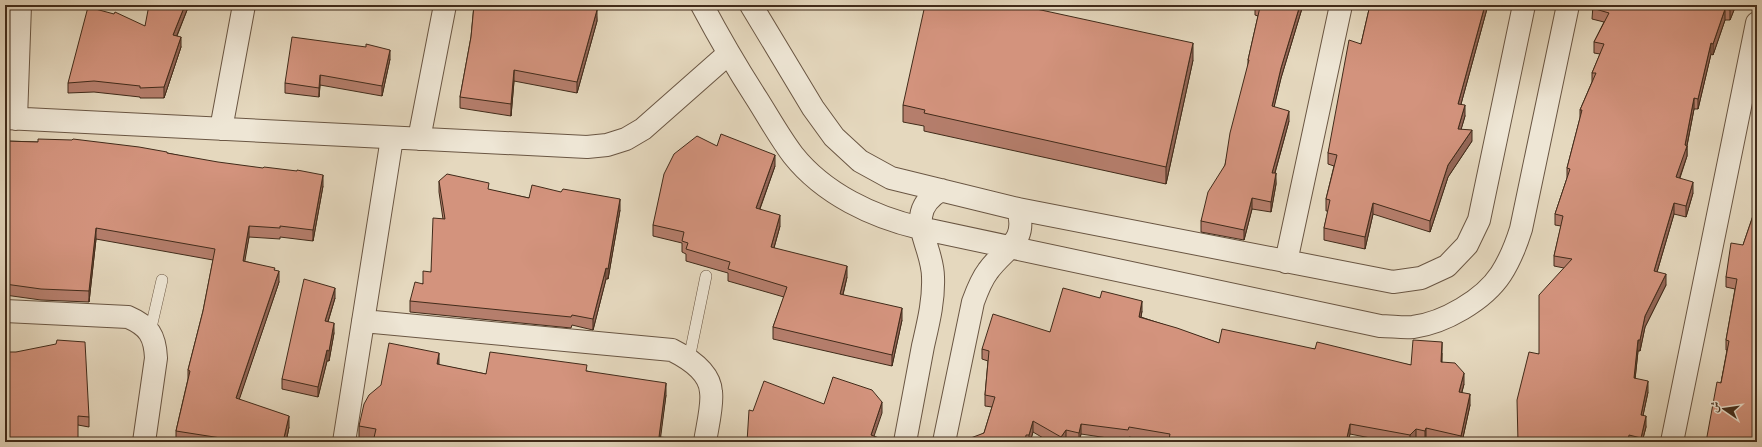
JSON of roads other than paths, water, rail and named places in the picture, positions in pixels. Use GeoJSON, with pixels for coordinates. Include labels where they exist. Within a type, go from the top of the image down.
{"type":"FeatureCollection","features":[{"type":"Feature","properties":{"kind":"street"},"geometry":{"type":"LineString","coordinates":[[20,5],[11,119],[567,147],[607,145],[626,139],[643,129],[728,54]]}},
{"type":"Feature","properties":{"kind":"street"},"geometry":{"type":"LineString","coordinates":[[221,129],[244,5]]}},
{"type":"Feature","properties":{"kind":"street"},"geometry":{"type":"LineString","coordinates":[[419,139],[446,5]]}},
{"type":"Feature","properties":{"kind":"street"},"geometry":{"type":"LineString","coordinates":[[702,5],[728,54],[794,156],[813,175],[831,189],[870,212],[895,222],[920,228],[1380,326],[1414,327],[1447,318],[1476,300],[1500,275],[1513,251],[1521,229],[1568,5]]}},
{"type":"Feature","properties":{"kind":"street"},"geometry":{"type":"LineString","coordinates":[[752,5],[813,108],[834,137],[860,161],[891,178],[1018,209],[1393,282],[1421,278],[1447,266],[1467,245],[1479,220],[1524,5]]}},
{"type":"Feature","properties":{"kind":"street"},"geometry":{"type":"LineString","coordinates":[[1286,262],[1341,5]]}},
{"type":"Feature","properties":{"kind":"street"},"geometry":{"type":"LineString","coordinates":[[1672,442],[1757,23]]}},
{"type":"Feature","properties":{"kind":"street"},"geometry":{"type":"LineString","coordinates":[[344,442],[392,138]]}},
{"type":"Feature","properties":{"kind":"street"},"geometry":{"type":"LineString","coordinates":[[904,442],[934,290],[931,259],[920,228],[922,211],[926,202],[941,190]]}},
{"type":"Feature","properties":{"kind":"street"},"geometry":{"type":"LineString","coordinates":[[944,442],[973,302],[979,285],[991,266],[1011,247],[1017,239],[1021,230],[1021,219],[1018,209]]}},
{"type":"Feature","properties":{"kind":"street"},"geometry":{"type":"LineString","coordinates":[[5,311],[128,317],[140,323],[150,332],[155,344],[156,358],[144,442]]}},
{"type":"Feature","properties":{"kind":"street"},"geometry":{"type":"LineString","coordinates":[[363,321],[652,346],[672,350],[690,359],[704,373],[712,391],[706,442]]}},
{"type":"Feature","properties":{"kind":"lane"},"geometry":{"type":"LineString","coordinates":[[690,359],[706,276]]}},
{"type":"Feature","properties":{"kind":"lane"},"geometry":{"type":"LineString","coordinates":[[150,332],[162,280]]}}]}
